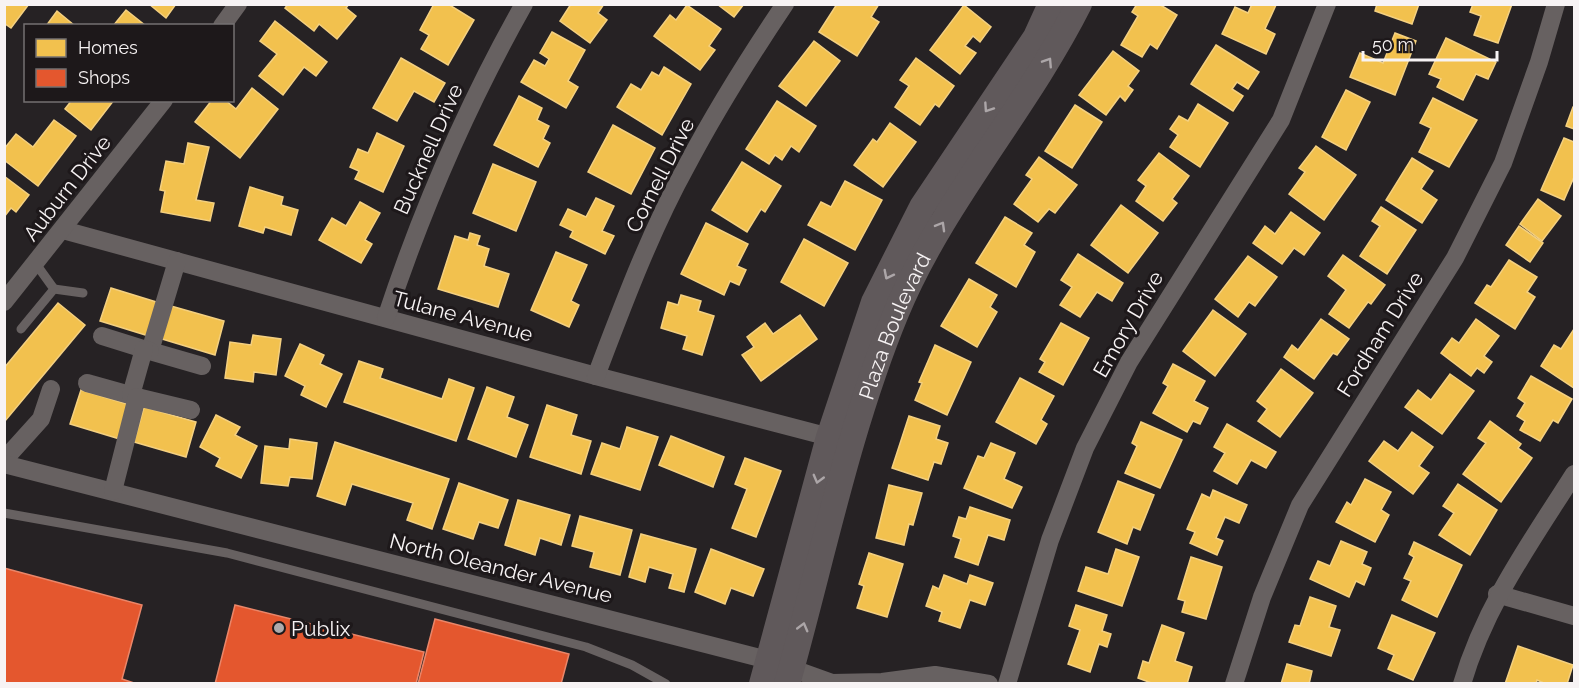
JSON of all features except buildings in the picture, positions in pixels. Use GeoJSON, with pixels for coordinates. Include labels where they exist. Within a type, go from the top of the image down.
{"type":"FeatureCollection","features":[{"type":"Feature","properties":{"kind":"street"},"geometry":{"type":"LineString","coordinates":[[223,24],[238,4]]}},
{"type":"Feature","properties":{"kind":"street","name":"Bucknell Drive"},"geometry":{"type":"LineString","coordinates":[[386,318],[429,198],[484,78],[524,4]]}},
{"type":"Feature","properties":{"kind":"street","name":"Cornell Drive"},"geometry":{"type":"LineString","coordinates":[[596,376],[629,289],[686,166],[755,49],[785,4]]}},
{"type":"Feature","properties":{"kind":"street","name":"Plaza Boulevard"},"geometry":{"type":"LineString","coordinates":[[777,674],[841,440],[874,302],[922,207],[1035,36],[1051,4]]}},
{"type":"Feature","properties":{"kind":"street","name":"Plaza Boulevard"},"geometry":{"type":"LineString","coordinates":[[841,440],[897,313],[940,225],[1056,49],[1079,4]]}},
{"type":"Feature","properties":{"kind":"street","name":"Emory Drive"},"geometry":{"type":"LineString","coordinates":[[1007,684],[1050,540],[1085,448],[1129,362],[1281,120],[1327,4]]}},
{"type":"Feature","properties":{"kind":"street","name":"Fordham Drive"},"geometry":{"type":"LineString","coordinates":[[1234,684],[1262,597],[1300,505],[1455,258],[1503,162],[1539,62],[1556,4]]}},
{"type":"Feature","properties":{"kind":"street","name":"Auburn Drive"},"geometry":{"type":"LineString","coordinates":[[4,302],[162,102]]}},
{"type":"Feature","properties":{"kind":"street","name":"Tulane Avenue"},"geometry":{"type":"LineString","coordinates":[[63,230],[596,376],[841,440]]}},
{"type":"Feature","properties":{"kind":"street"},"geometry":{"type":"LineString","coordinates":[[113,491],[134,396],[177,261]]}},
{"type":"Feature","properties":{"kind":"street"},"geometry":{"type":"LineString","coordinates":[[102,336],[202,366]]}},
{"type":"Feature","properties":{"kind":"street"},"geometry":{"type":"LineString","coordinates":[[87,383],[191,411]]}},
{"type":"Feature","properties":{"kind":"street"},"geometry":{"type":"LineString","coordinates":[[4,462],[41,419],[51,389]]}},
{"type":"Feature","properties":{"kind":"street","name":"North Oleander Avenue"},"geometry":{"type":"LineString","coordinates":[[4,462],[777,674],[832,683],[882,682],[935,675],[988,684]]}},
{"type":"Feature","properties":{"kind":"street"},"geometry":{"type":"LineString","coordinates":[[1462,684],[1469,661],[1497,594],[1575,474]]}},
{"type":"Feature","properties":{"kind":"street"},"geometry":{"type":"LineString","coordinates":[[1497,594],[1575,616]]}},
{"type":"Feature","properties":{"kind":"lane"},"geometry":{"type":"LineString","coordinates":[[36,264],[54,289],[83,293]]}},
{"type":"Feature","properties":{"kind":"lane"},"geometry":{"type":"LineString","coordinates":[[21,329],[54,289]]}},
{"type":"Feature","properties":{"kind":"lane"},"geometry":{"type":"LineString","coordinates":[[4,513],[227,553],[586,646],[632,665],[666,684]]}},
{"type":"Feature","properties":{"kind":"place","name":"Publix"},"geometry":{"type":"Point","coordinates":[279,628]}}]}
